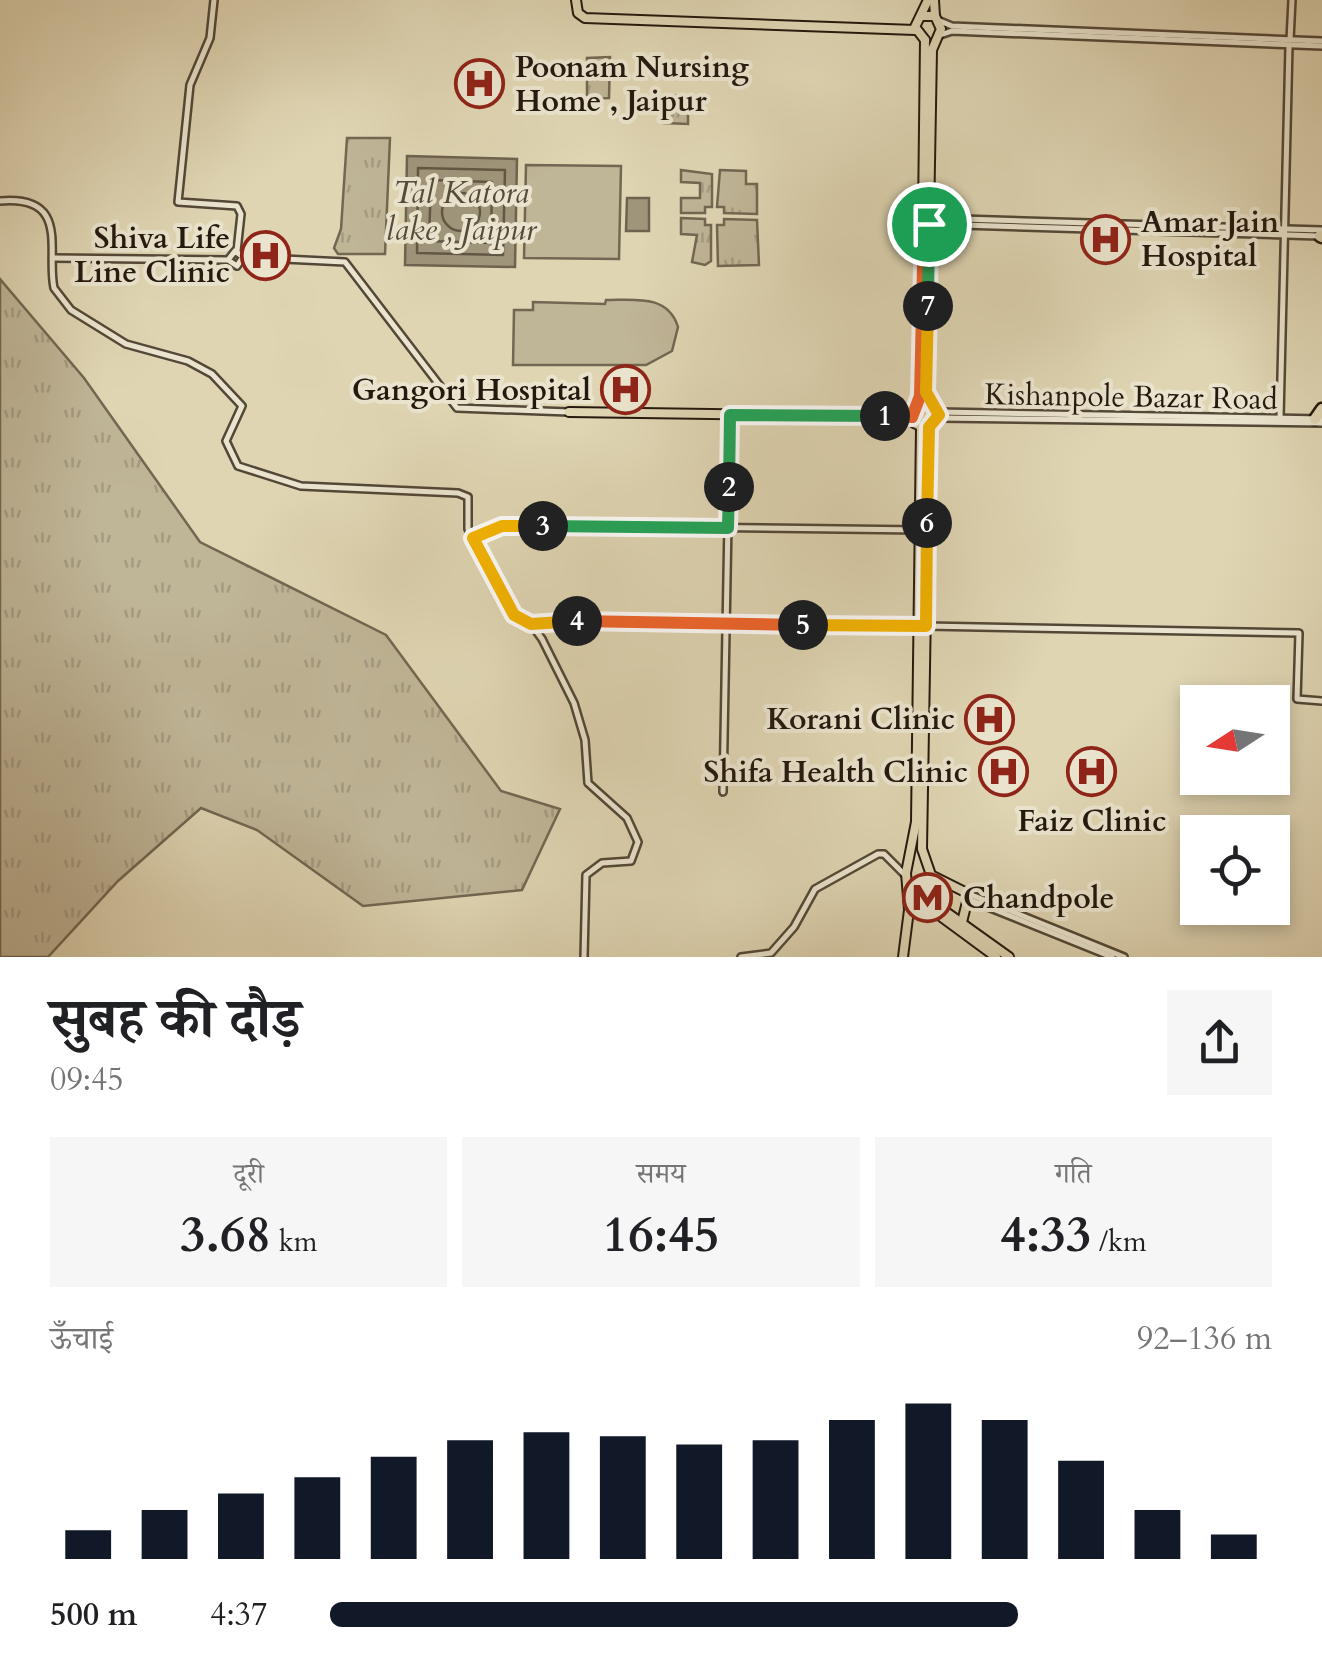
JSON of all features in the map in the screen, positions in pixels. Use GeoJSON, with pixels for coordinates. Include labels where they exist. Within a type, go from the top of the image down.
{"type":"FeatureCollection","features":[{"type":"Feature","properties":{"kind":"main road"},"geometry":{"type":"LineString","coordinates":[[578,0],[581,12],[588,15],[917,24],[936,18]]}},
{"type":"Feature","properties":{"kind":"main road"},"geometry":{"type":"LineString","coordinates":[[917,24],[931,0]]}},
{"type":"Feature","properties":{"kind":"main road"},"geometry":{"type":"LineString","coordinates":[[913,410],[921,389],[927,160],[932,50],[937,36],[931,0]]}},
{"type":"Feature","properties":{"kind":"main road"},"geometry":{"type":"LineString","coordinates":[[917,24],[925,40],[927,160]]}},
{"type":"Feature","properties":{"kind":"main road"},"geometry":{"type":"LineString","coordinates":[[925,40],[937,36]]}},
{"type":"Feature","properties":{"kind":"main road"},"geometry":{"type":"LineString","coordinates":[[926,221],[926,392],[939,415],[925,427],[920,530],[926,868]]}},
{"type":"Feature","properties":{"kind":"main road"},"geometry":{"type":"LineString","coordinates":[[569,412],[913,410],[933,402]]}},
{"type":"Feature","properties":{"kind":"main road"},"geometry":{"type":"LineString","coordinates":[[903,957],[909,912],[906,875],[916,822],[922,626],[925,427],[913,410]]}},
{"type":"Feature","properties":{"kind":"main road"},"geometry":{"type":"LineString","coordinates":[[564,620],[922,626]]}},
{"type":"Feature","properties":{"kind":"main road"},"geometry":{"type":"LineString","coordinates":[[906,875],[926,868],[969,896],[961,927]]}},
{"type":"Feature","properties":{"kind":"main road"},"geometry":{"type":"LineString","coordinates":[[908,892],[936,911],[946,912],[996,957]]}},
{"type":"Feature","properties":{"kind":"main road"},"geometry":{"type":"LineString","coordinates":[[909,912],[924,902]]}},
{"type":"Feature","properties":{"kind":"main road"},"geometry":{"type":"LineString","coordinates":[[961,927],[1008,957]]}},
{"type":"Feature","properties":{"kind":"street"},"geometry":{"type":"LineString","coordinates":[[54,258],[228,260],[237,266],[237,206],[178,202],[190,85],[210,38],[214,0]]}},
{"type":"Feature","properties":{"kind":"street"},"geometry":{"type":"LineString","coordinates":[[1280,418],[1292,0]]}},
{"type":"Feature","properties":{"kind":"street"},"geometry":{"type":"LineString","coordinates":[[936,18],[952,26],[1322,44]]}},
{"type":"Feature","properties":{"kind":"street"},"geometry":{"type":"LineString","coordinates":[[937,36],[952,30],[1227,40]]}},
{"type":"Feature","properties":{"kind":"street"},"geometry":{"type":"LineString","coordinates":[[0,200],[28,203],[40,211],[55,238],[54,288],[71,310],[130,346],[194,364],[224,382],[244,412],[226,442],[238,466],[274,481],[308,487],[466,495],[472,508],[468,528],[473,538],[514,615],[531,624],[574,702],[584,740],[588,783],[626,817],[638,842],[631,861],[610,861],[586,874],[584,957]]}},
{"type":"Feature","properties":{"kind":"street"},"geometry":{"type":"LineString","coordinates":[[926,221],[1321,235]]}},
{"type":"Feature","properties":{"kind":"street"},"geometry":{"type":"LineString","coordinates":[[228,260],[230,253],[344,262],[457,408],[569,412]]}},
{"type":"Feature","properties":{"kind":"street"},"geometry":{"type":"LineString","coordinates":[[723,792],[728,414]]}},
{"type":"Feature","properties":{"kind":"street","name":"Kishanpole Bazar Road"},"geometry":{"type":"LineString","coordinates":[[939,415],[1320,418]]}},
{"type":"Feature","properties":{"kind":"street","name":"Kishanpole Bazar Road"},"geometry":{"type":"LineString","coordinates":[[939,415],[1320,418]]}},
{"type":"Feature","properties":{"kind":"street"},"geometry":{"type":"LineString","coordinates":[[473,538],[513,526],[920,530]]}},
{"type":"Feature","properties":{"kind":"street"},"geometry":{"type":"LineString","coordinates":[[531,624],[564,620]]}},
{"type":"Feature","properties":{"kind":"street"},"geometry":{"type":"LineString","coordinates":[[922,626],[1299,633],[1297,699],[1322,701]]}},
{"type":"Feature","properties":{"kind":"street"},"geometry":{"type":"LineString","coordinates":[[741,957],[772,953],[794,927],[815,889],[878,854],[890,858],[906,875]]}},
{"type":"Feature","properties":{"kind":"street"},"geometry":{"type":"LineString","coordinates":[[969,896],[1112,957]]}},
{"type":"Feature","properties":{"kind":"street"},"geometry":{"type":"LineString","coordinates":[[969,896],[1124,957]]}},
{"type":"Feature","properties":{"kind":"green space"},"geometry":{"type":"Polygon","coordinates":[[[610,57],[609,98],[587,99],[587,58],[610,57]]]}},
{"type":"Feature","properties":{"kind":"green space"},"geometry":{"type":"Polygon","coordinates":[[[665,95],[688,96],[688,124],[664,123],[665,95]]]}},
{"type":"Feature","properties":{"kind":"green space"},"geometry":{"type":"Polygon","coordinates":[[[347,138],[390,138],[385,254],[338,254],[334,248],[341,229],[347,138]]]}},
{"type":"Feature","properties":{"kind":"green space"},"geometry":{"type":"Polygon","coordinates":[[[526,165],[621,166],[619,259],[524,258],[526,165]]]}},
{"type":"Feature","properties":{"kind":"green space"},"geometry":{"type":"Polygon","coordinates":[[[681,170],[712,174],[712,207],[705,207],[705,213],[681,213],[681,198],[700,198],[700,183],[681,182],[681,170]]]}},
{"type":"Feature","properties":{"kind":"green space"},"geometry":{"type":"Polygon","coordinates":[[[720,170],[746,171],[746,184],[757,184],[757,214],[724,213],[724,207],[717,207],[720,170]]]}},
{"type":"Feature","properties":{"kind":"green space"},"geometry":{"type":"Polygon","coordinates":[[[681,218],[705,219],[705,225],[711,225],[711,261],[705,265],[692,262],[697,235],[681,234],[681,218]]]}},
{"type":"Feature","properties":{"kind":"green space"},"geometry":{"type":"Polygon","coordinates":[[[724,219],[757,220],[759,265],[718,266],[717,225],[724,225],[724,219]]]}},
{"type":"Feature","properties":{"kind":"green space"},"geometry":{"type":"Polygon","coordinates":[[[0,279],[84,378],[200,542],[386,635],[501,791],[560,809],[522,890],[363,906],[257,830],[201,808],[118,881],[48,957],[0,957],[0,279]]]}},
{"type":"Feature","properties":{"kind":"green space"},"geometry":{"type":"Polygon","coordinates":[[[606,300],[649,301],[666,309],[678,327],[672,351],[646,365],[513,365],[514,310],[533,310],[533,302],[605,304],[606,300]]]}},
{"type":"Feature","properties":{"kind":"water","name":"Tal Katora lake , Jaipur"},"geometry":{"type":"Polygon","coordinates":[[[407,156],[517,159],[515,267],[405,265],[407,156]]]}},
{"type":"Feature","properties":{"kind":"water"},"geometry":{"type":"Polygon","coordinates":[[[627,198],[649,198],[649,231],[626,231],[627,198]]]}},
{"type":"Feature","properties":{"kind":"place","name":"Poonam Nursing Home , Jaipur"},"geometry":{"type":"Point","coordinates":[480,84]}},
{"type":"Feature","properties":{"kind":"place","name":"Amar Jain Hospital"},"geometry":{"type":"Point","coordinates":[1106,239]}},
{"type":"Feature","properties":{"kind":"place","name":"Shiva Life Line Clinic"},"geometry":{"type":"Point","coordinates":[265,255]}},
{"type":"Feature","properties":{"kind":"place","name":"Gangori Hospital"},"geometry":{"type":"Point","coordinates":[626,390]}},
{"type":"Feature","properties":{"kind":"place","name":"Korani Clinic"},"geometry":{"type":"Point","coordinates":[990,719]}},
{"type":"Feature","properties":{"kind":"place","name":"Shifa Health Clinic"},"geometry":{"type":"Point","coordinates":[1003,772]}},
{"type":"Feature","properties":{"kind":"place","name":"Faiz Clinic"},"geometry":{"type":"Point","coordinates":[1092,772]}},
{"type":"Feature","properties":{"kind":"place","name":"Chandpole"},"geometry":{"type":"Point","coordinates":[928,898]}},
{"type":"Feature","properties":{"kind":"route"},"geometry":{"type":"LineString","coordinates":[[924,224],[929,224],[926,392],[939,415],[929,427],[926,626],[564,620],[531,624],[514,615],[473,538],[502,526],[728,528],[730,415],[912,417],[921,389],[924,224]]}}]}
